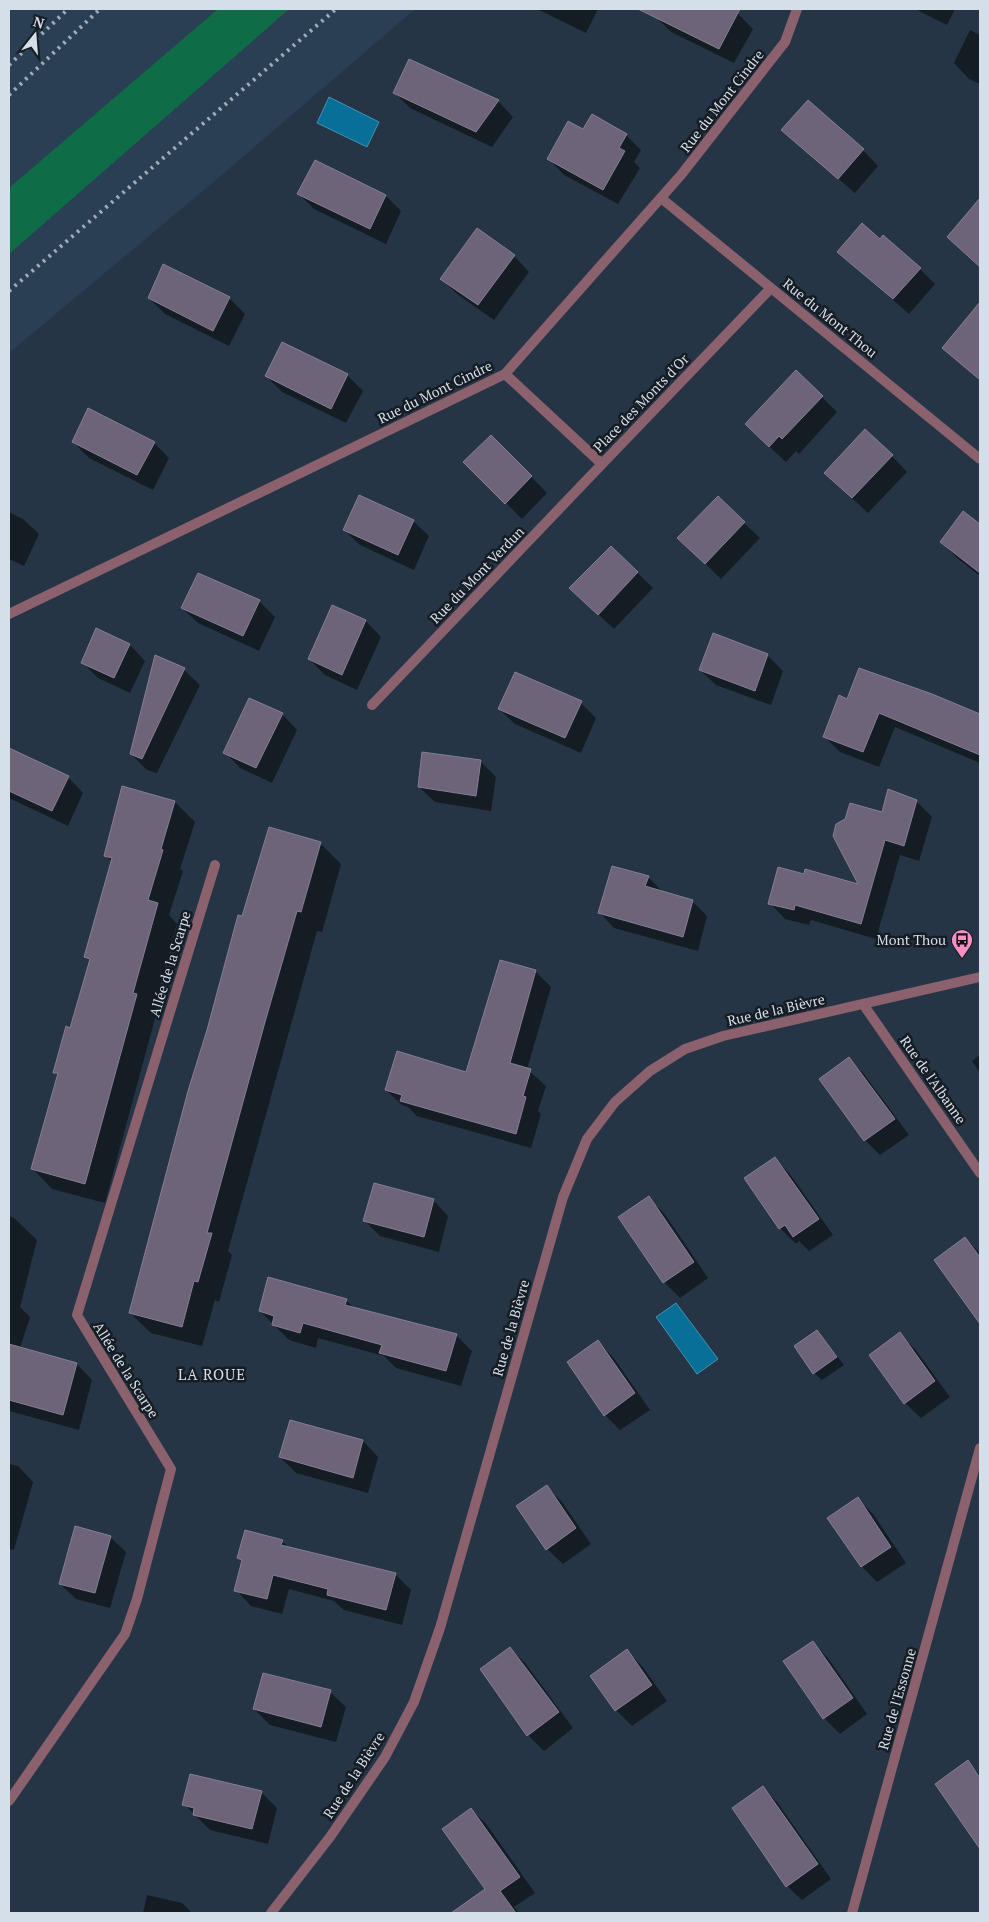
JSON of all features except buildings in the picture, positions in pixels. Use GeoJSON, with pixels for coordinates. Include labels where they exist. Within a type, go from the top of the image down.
{"type":"FeatureCollection","features":[{"type":"Feature","properties":{"kind":"street","name":"Rue du Mont Cindre"},"geometry":{"type":"LineString","coordinates":[[9,614],[505,374],[681,175],[785,42],[797,9]]}},
{"type":"Feature","properties":{"kind":"street","name":"Rue du Mont Thou"},"geometry":{"type":"LineString","coordinates":[[661,198],[980,459]]}},
{"type":"Feature","properties":{"kind":"street","name":"Place des Monts d'Or"},"geometry":{"type":"LineString","coordinates":[[505,374],[602,464],[771,288]]}},
{"type":"Feature","properties":{"kind":"street","name":"Rue du Mont Verdun"},"geometry":{"type":"LineString","coordinates":[[372,705],[602,464]]}},
{"type":"Feature","properties":{"kind":"street","name":"Allée de la Scarpe"},"geometry":{"type":"LineString","coordinates":[[9,1801],[125,1634],[137,1599],[171,1469],[76,1316],[215,865]]}},
{"type":"Feature","properties":{"kind":"street","name":"Rue de la Bièvre"},"geometry":{"type":"LineString","coordinates":[[271,1913],[330,1838],[385,1757],[414,1702],[440,1628],[563,1197],[587,1139],[615,1102],[650,1071],[685,1049],[723,1036],[980,977]]}},
{"type":"Feature","properties":{"kind":"street","name":"Rue de l'Albanne"},"geometry":{"type":"LineString","coordinates":[[863,1004],[980,1173]]}},
{"type":"Feature","properties":{"kind":"street","name":"Rue de l'Essonne"},"geometry":{"type":"LineString","coordinates":[[852,1913],[980,1448]]}},
{"type":"Feature","properties":{"kind":"street"},"geometry":{"type":"LineString","coordinates":[[969,1492],[980,1485]]}},
{"type":"Feature","properties":{"kind":"shaded area"},"geometry":{"type":"Polygon","coordinates":[[[9,9],[415,9],[210,185],[9,353],[9,9]]]}},
{"type":"Feature","properties":{"kind":"green space"},"geometry":{"type":"Polygon","coordinates":[[[218,9],[289,9],[9,254],[9,188],[218,9]]]}},
{"type":"Feature","properties":{"kind":"water"},"geometry":{"type":"Polygon","coordinates":[[[329,97],[379,122],[367,147],[317,123],[329,97]]]}},
{"type":"Feature","properties":{"kind":"water"},"geometry":{"type":"Polygon","coordinates":[[[676,1303],[718,1359],[697,1374],[656,1317],[676,1303]]]}},
{"type":"Feature","properties":{"kind":"railway"},"geometry":{"type":"LineString","coordinates":[[9,65],[68,9]]}},
{"type":"Feature","properties":{"kind":"railway"},"geometry":{"type":"LineString","coordinates":[[9,95],[100,9]]}},
{"type":"Feature","properties":{"kind":"railway"},"geometry":{"type":"LineString","coordinates":[[9,291],[336,9]]}},
{"type":"Feature","properties":{"kind":"place","name":"Mont Thou"},"geometry":{"type":"Point","coordinates":[962,959]}},
{"type":"Feature","properties":{"kind":"district","name":"LA ROUE"},"geometry":{"type":"Point","coordinates":[212,1375]}}]}
